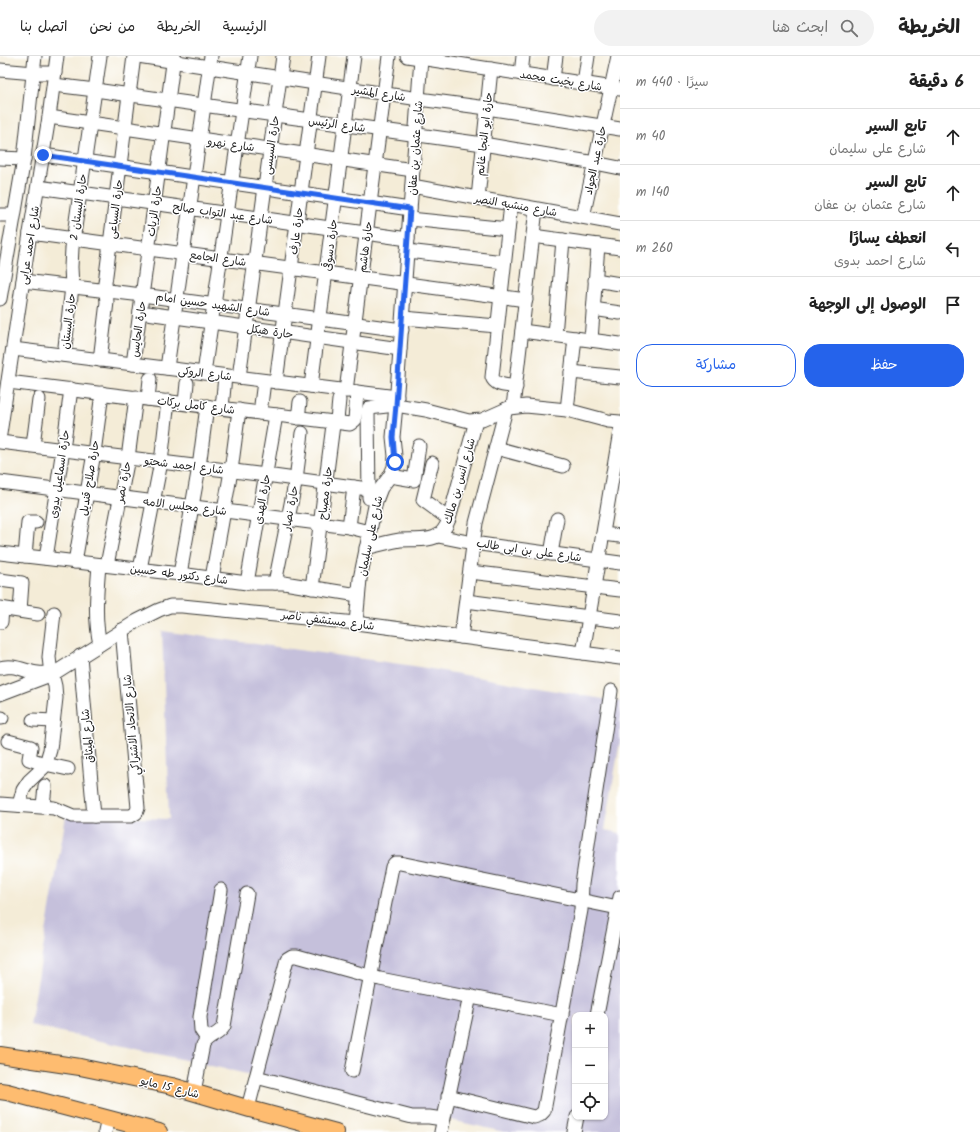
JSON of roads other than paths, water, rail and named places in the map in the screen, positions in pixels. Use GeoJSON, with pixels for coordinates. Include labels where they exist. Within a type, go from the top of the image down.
{"type":"FeatureCollection","features":[{"type":"Feature","properties":{"kind":"main road","name":"شارع 15 مايو"},"geometry":{"type":"LineString","coordinates":[[0,1055],[128,1076],[172,1086],[249,1109],[336,1132]]}},
{"type":"Feature","properties":{"kind":"main road"},"geometry":{"type":"LineString","coordinates":[[0,1091],[106,1125],[159,1132]]}},
{"type":"Feature","properties":{"kind":"main road"},"geometry":{"type":"LineString","coordinates":[[249,1109],[291,1132]]}},
{"type":"Feature","properties":{"kind":"street","name":"شارع احمد عرابى"},"geometry":{"type":"LineString","coordinates":[[1,290],[24,159],[35,56]]}},
{"type":"Feature","properties":{"kind":"street","name":"شارع احمد عرابى"},"geometry":{"type":"LineString","coordinates":[[0,434],[8,382],[5,364],[13,349],[30,233],[50,118],[57,56]]}},
{"type":"Feature","properties":{"kind":"street","name":"حارة البستان 2"},"geometry":{"type":"LineString","coordinates":[[72,287],[71,267],[73,238],[100,56]]}},
{"type":"Feature","properties":{"kind":"street","name":"حارة السباعى"},"geometry":{"type":"LineString","coordinates":[[100,360],[107,302],[105,291],[110,243],[134,56]]}},
{"type":"Feature","properties":{"kind":"street","name":"شارع المشير"},"geometry":{"type":"LineString","coordinates":[[138,56],[210,61],[247,73],[620,129]]}},
{"type":"Feature","properties":{"kind":"street"},"geometry":{"type":"LineString","coordinates":[[204,373],[250,56]]}},
{"type":"Feature","properties":{"kind":"street","name":"حارة السيسى"},"geometry":{"type":"LineString","coordinates":[[239,377],[283,56]]}},
{"type":"Feature","properties":{"kind":"street","name":"حارة عارف"},"geometry":{"type":"LineString","coordinates":[[260,413],[283,332],[319,56]]}},
{"type":"Feature","properties":{"kind":"street","name":"حارة دسوقى"},"geometry":{"type":"LineString","coordinates":[[311,386],[354,56]]}},
{"type":"Feature","properties":{"kind":"street","name":"حارة هاشم"},"geometry":{"type":"LineString","coordinates":[[348,394],[352,342],[389,56]]}},
{"type":"Feature","properties":{"kind":"street","name":"شارع بخيت محمد"},"geometry":{"type":"LineString","coordinates":[[407,56],[485,64],[521,74],[616,88]]}},
{"type":"Feature","properties":{"kind":"street"},"geometry":{"type":"LineString","coordinates":[[521,74],[523,56]]}},
{"type":"Feature","properties":{"kind":"street"},"geometry":{"type":"LineString","coordinates":[[553,79],[556,56]]}},
{"type":"Feature","properties":{"kind":"street"},"geometry":{"type":"LineString","coordinates":[[584,83],[588,56]]}},
{"type":"Feature","properties":{"kind":"street","name":"حارة عبد الجواد"},"geometry":{"type":"LineString","coordinates":[[583,217],[603,126],[616,88],[618,56]]}},
{"type":"Feature","properties":{"kind":"street","name":"شارع عثمان بن عفان"},"geometry":{"type":"LineString","coordinates":[[396,401],[422,58]]}},
{"type":"Feature","properties":{"kind":"street","name":"حارة الزيات"},"geometry":{"type":"LineString","coordinates":[[142,295],[174,59]]}},
{"type":"Feature","properties":{"kind":"street"},"geometry":{"type":"LineString","coordinates":[[167,368],[210,61]]}},
{"type":"Feature","properties":{"kind":"street","name":"حارة ابو النجا غانم"},"geometry":{"type":"LineString","coordinates":[[478,198],[487,108],[485,64]]}},
{"type":"Feature","properties":{"kind":"street","name":"شارع الرئيس"},"geometry":{"type":"LineString","coordinates":[[0,70],[34,73],[95,90],[483,144],[595,162],[620,168]]}},
{"type":"Feature","properties":{"kind":"street","name":"شارع نهرو"},"geometry":{"type":"LineString","coordinates":[[50,118],[413,170]]}},
{"type":"Feature","properties":{"kind":"street"},"geometry":{"type":"LineString","coordinates":[[43,155],[370,203],[410,214],[508,229]]}},
{"type":"Feature","properties":{"kind":"street"},"geometry":{"type":"LineString","coordinates":[[0,158],[24,159]]}},
{"type":"Feature","properties":{"kind":"street","name":"شارع منشيه النصر"},"geometry":{"type":"LineString","coordinates":[[412,186],[620,224]]}},
{"type":"Feature","properties":{"kind":"street","name":"شارع عبد التواب صالح"},"geometry":{"type":"LineString","coordinates":[[38,187],[367,233],[408,245],[504,262]]}},
{"type":"Feature","properties":{"kind":"street"},"geometry":{"type":"LineString","coordinates":[[511,204],[492,379],[498,384],[516,387]]}},
{"type":"Feature","properties":{"kind":"street"},"geometry":{"type":"LineString","coordinates":[[462,637],[473,543],[478,517],[496,448],[516,387],[536,209]]}},
{"type":"Feature","properties":{"kind":"street"},"geometry":{"type":"LineString","coordinates":[[0,215],[14,215]]}},
{"type":"Feature","properties":{"kind":"street","name":"شارع الجامع"},"geometry":{"type":"LineString","coordinates":[[30,233],[526,300]]}},
{"type":"Feature","properties":{"kind":"street"},"geometry":{"type":"LineString","coordinates":[[533,236],[620,248]]}},
{"type":"Feature","properties":{"kind":"street"},"geometry":{"type":"LineString","coordinates":[[555,335],[563,240]]}},
{"type":"Feature","properties":{"kind":"street"},"geometry":{"type":"LineString","coordinates":[[591,340],[598,245]]}},
{"type":"Feature","properties":{"kind":"street"},"geometry":{"type":"LineString","coordinates":[[595,280],[620,284]]}},
{"type":"Feature","properties":{"kind":"street","name":"شارع الشهيد حسين امام"},"geometry":{"type":"LineString","coordinates":[[23,281],[177,299],[355,324],[498,326]]}},
{"type":"Feature","properties":{"kind":"street","name":"حارة البستان"},"geometry":{"type":"LineString","coordinates":[[64,355],[72,287]]}},
{"type":"Feature","properties":{"kind":"street","name":"حارة الحايس"},"geometry":{"type":"LineString","coordinates":[[133,364],[142,295]]}},
{"type":"Feature","properties":{"kind":"street"},"geometry":{"type":"LineString","coordinates":[[593,309],[620,313]]}},
{"type":"Feature","properties":{"kind":"street","name":"حارة هيكل"},"geometry":{"type":"LineString","coordinates":[[140,312],[400,349]]}},
{"type":"Feature","properties":{"kind":"street"},"geometry":{"type":"LineString","coordinates":[[522,331],[620,344]]}},
{"type":"Feature","properties":{"kind":"street"},"geometry":{"type":"LineString","coordinates":[[566,410],[575,338]]}},
{"type":"Feature","properties":{"kind":"street","name":"شارع الروكى"},"geometry":{"type":"LineString","coordinates":[[13,349],[311,386],[348,394],[396,401]]}},
{"type":"Feature","properties":{"kind":"street"},"geometry":{"type":"LineString","coordinates":[[571,372],[620,377]]}},
{"type":"Feature","properties":{"kind":"street"},"geometry":{"type":"LineString","coordinates":[[222,408],[225,376]]}},
{"type":"Feature","properties":{"kind":"street","name":"حارة نصر"},"geometry":{"type":"LineString","coordinates":[[100,644],[96,618],[103,565],[120,498],[142,398],[150,379]]}},
{"type":"Feature","properties":{"kind":"street","name":"شارع كامل بركات"},"geometry":{"type":"LineString","coordinates":[[8,382],[350,424],[354,422],[348,394]]}},
{"type":"Feature","properties":{"kind":"street"},"geometry":{"type":"LineString","coordinates":[[185,403],[187,383]]}},
{"type":"Feature","properties":{"kind":"street","name":"حارة اسماعيل بدوى"},"geometry":{"type":"LineString","coordinates":[[46,558],[71,389]]}},
{"type":"Feature","properties":{"kind":"street","name":"حارة صلاح قنديل"},"geometry":{"type":"LineString","coordinates":[[76,562],[94,453],[102,393]]}},
{"type":"Feature","properties":{"kind":"street","name":"حارة مصباح"},"geometry":{"type":"LineString","coordinates":[[312,588],[333,426],[348,394]]}},
{"type":"Feature","properties":{"kind":"street"},"geometry":{"type":"LineString","coordinates":[[33,446],[39,399]]}},
{"type":"Feature","properties":{"kind":"street"},"geometry":{"type":"LineString","coordinates":[[140,569],[160,462],[168,401]]}},
{"type":"Feature","properties":{"kind":"street"},"geometry":{"type":"LineString","coordinates":[[374,508],[369,497],[368,489],[368,410],[370,408],[396,401],[462,420],[476,421],[488,418],[510,408],[526,406],[566,410],[608,422],[620,422]]}},
{"type":"Feature","properties":{"kind":"street","name":"شارع على سليمان"},"geometry":{"type":"LineString","coordinates":[[356,623],[358,595],[374,508],[381,488],[390,476],[395,462],[393,437],[396,401]]}},
{"type":"Feature","properties":{"kind":"street"},"geometry":{"type":"LineString","coordinates":[[298,418],[300,402]]}},
{"type":"Feature","properties":{"kind":"street"},"geometry":{"type":"LineString","coordinates":[[180,574],[199,467],[207,406]]}},
{"type":"Feature","properties":{"kind":"street"},"geometry":{"type":"LineString","coordinates":[[212,578],[231,471],[239,410]]}},
{"type":"Feature","properties":{"kind":"street","name":"حارة الهدى"},"geometry":{"type":"LineString","coordinates":[[248,583],[276,415]]}},
{"type":"Feature","properties":{"kind":"street","name":"شارع انس بن مالك"},"geometry":{"type":"LineString","coordinates":[[366,548],[402,540],[429,539],[438,536],[447,526],[476,421]]}},
{"type":"Feature","properties":{"kind":"street"},"geometry":{"type":"LineString","coordinates":[[583,653],[620,431]]}},
{"type":"Feature","properties":{"kind":"street","name":"حارة نصار"},"geometry":{"type":"LineString","coordinates":[[275,583],[289,520],[302,434]]}},
{"type":"Feature","properties":{"kind":"street","name":"شارع احمد شحتو"},"geometry":{"type":"LineString","coordinates":[[0,442],[368,489]]}},
{"type":"Feature","properties":{"kind":"street"},"geometry":{"type":"LineString","coordinates":[[390,476],[414,480],[419,446]]}},
{"type":"Feature","properties":{"kind":"street"},"geometry":{"type":"LineString","coordinates":[[496,448],[563,466]]}},
{"type":"Feature","properties":{"kind":"street"},"geometry":{"type":"LineString","coordinates":[[432,463],[423,500],[449,519]]}},
{"type":"Feature","properties":{"kind":"street","name":"شارع مجلس الامه"},"geometry":{"type":"LineString","coordinates":[[0,482],[349,527],[370,532]]}},
{"type":"Feature","properties":{"kind":"street"},"geometry":{"type":"LineString","coordinates":[[349,527],[354,487]]}},
{"type":"Feature","properties":{"kind":"street"},"geometry":{"type":"LineString","coordinates":[[551,554],[557,519]]}},
{"type":"Feature","properties":{"kind":"street"},"geometry":{"type":"LineString","coordinates":[[25,556],[28,522],[36,522]]}},
{"type":"Feature","properties":{"kind":"street"},"geometry":{"type":"LineString","coordinates":[[603,534],[620,536]]}},
{"type":"Feature","properties":{"kind":"street","name":"شارع على بن ابى طالب"},"geometry":{"type":"LineString","coordinates":[[438,536],[473,543],[620,563]]}},
{"type":"Feature","properties":{"kind":"street","name":"شارع دكتور طه حسين"},"geometry":{"type":"LineString","coordinates":[[0,553],[248,583],[275,583],[358,595]]}},
{"type":"Feature","properties":{"kind":"street"},"geometry":{"type":"LineString","coordinates":[[470,572],[620,590]]}},
{"type":"Feature","properties":{"kind":"street"},"geometry":{"type":"LineString","coordinates":[[0,580],[22,583],[20,611]]}},
{"type":"Feature","properties":{"kind":"street"},"geometry":{"type":"LineString","coordinates":[[466,601],[620,621]]}},
{"type":"Feature","properties":{"kind":"street","name":"شارع مستشفي ناصر"},"geometry":{"type":"LineString","coordinates":[[0,694],[29,684],[52,673],[122,630],[159,610],[170,606],[356,623],[620,658]]}},
{"type":"Feature","properties":{"kind":"street"},"geometry":{"type":"LineString","coordinates":[[1,613],[20,611],[38,614]]}},
{"type":"Feature","properties":{"kind":"street"},"geometry":{"type":"LineString","coordinates":[[19,804],[20,795],[26,785],[45,764],[50,750],[56,698],[49,657],[54,613]]}},
{"type":"Feature","properties":{"kind":"street","name":"شارع الاتحاد الاشتراكي"},"geometry":{"type":"LineString","coordinates":[[94,816],[131,816],[136,814],[138,808],[122,630]]}},
{"type":"Feature","properties":{"kind":"street","name":"شارع الميثاق"},"geometry":{"type":"LineString","coordinates":[[80,656],[94,816]]}},
{"type":"Feature","properties":{"kind":"street"},"geometry":{"type":"LineString","coordinates":[[0,668],[12,667],[40,674],[52,673]]}},
{"type":"Feature","properties":{"kind":"street"},"geometry":{"type":"LineString","coordinates":[[448,1096],[534,1117],[540,1115],[544,1108],[580,915],[582,884],[611,691]]}},
{"type":"Feature","properties":{"kind":"street"},"geometry":{"type":"LineString","coordinates":[[33,720],[53,721]]}},
{"type":"Feature","properties":{"kind":"street"},"geometry":{"type":"LineString","coordinates":[[8,741],[30,747],[29,759],[45,764],[68,768]]}},
{"type":"Feature","properties":{"kind":"street"},"geometry":{"type":"LineString","coordinates":[[43,806],[45,786]]}},
{"type":"Feature","properties":{"kind":"street"},"geometry":{"type":"LineString","coordinates":[[0,804],[43,806],[57,808],[73,816],[94,816]]}},
{"type":"Feature","properties":{"kind":"street"},"geometry":{"type":"LineString","coordinates":[[352,1071],[392,867],[395,863],[400,862],[581,900],[619,902],[598,1012]]}},
{"type":"Feature","properties":{"kind":"street"},"geometry":{"type":"LineString","coordinates":[[207,1039],[201,1030],[200,1017],[221,890]]}},
{"type":"Feature","properties":{"kind":"street"},"geometry":{"type":"LineString","coordinates":[[194,1092],[203,1045],[207,1039],[218,1034],[224,1026],[247,894]]}},
{"type":"Feature","properties":{"kind":"street"},"geometry":{"type":"LineString","coordinates":[[249,1109],[287,959],[294,955],[370,976],[562,1014]]}},
{"type":"Feature","properties":{"kind":"street"},"geometry":{"type":"LineString","coordinates":[[256,1077],[412,1117],[429,1116],[442,1126],[470,996]]}},
{"type":"Feature","properties":{"kind":"street"},"geometry":{"type":"LineString","coordinates":[[574,1132],[576,1120]]}}]}
